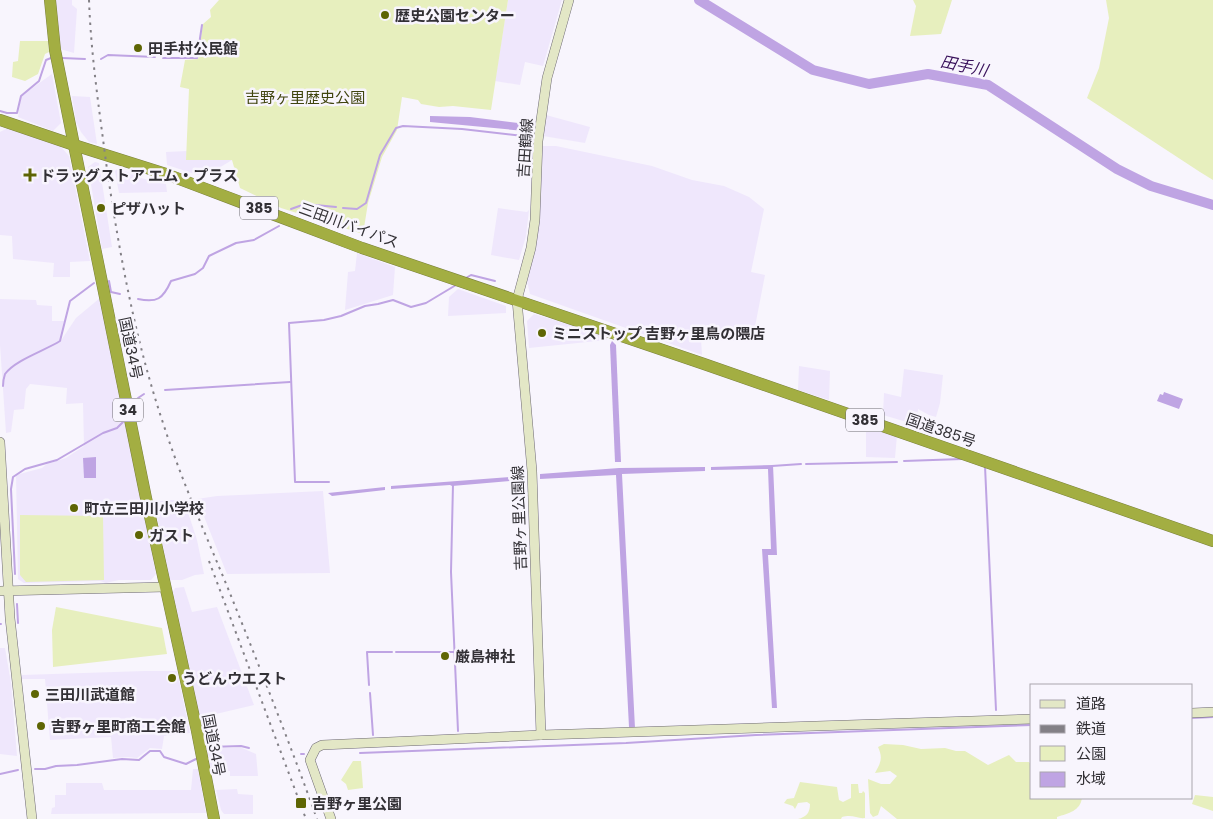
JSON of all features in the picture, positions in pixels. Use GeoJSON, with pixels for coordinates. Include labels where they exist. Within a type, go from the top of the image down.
{"type":"FeatureCollection","features":[{"type":"Feature","properties":{"kind":"highway","name":"国道34号"},"geometry":{"type":"LineString","coordinates":[[50,0],[55,50],[74,146],[214,819]]}},
{"type":"Feature","properties":{"kind":"highway","name":"三田川バイパス"},"geometry":{"type":"LineString","coordinates":[[0,120],[74,146],[166,174],[362,248],[517,300]]}},
{"type":"Feature","properties":{"kind":"highway","name":"国道385号"},"geometry":{"type":"LineString","coordinates":[[517,300],[1213,541]]}},
{"type":"Feature","properties":{"kind":"street","name":"吉田鶴線"},"geometry":{"type":"LineString","coordinates":[[517,300],[532,239],[540,118],[547,78],[569,0]]}},
{"type":"Feature","properties":{"kind":"street","name":"吉野ヶ里公園線"},"geometry":{"type":"LineString","coordinates":[[517,300],[532,472],[541,735]]}},
{"type":"Feature","properties":{"kind":"street"},"geometry":{"type":"LineString","coordinates":[[0,442],[4,591],[32,819]]}},
{"type":"Feature","properties":{"kind":"street"},"geometry":{"type":"LineString","coordinates":[[4,591],[165,587]]}},
{"type":"Feature","properties":{"kind":"street"},"geometry":{"type":"LineString","coordinates":[[1193,713],[1213,712]]}},
{"type":"Feature","properties":{"kind":"street"},"geometry":{"type":"LineString","coordinates":[[331,819],[310,760],[316,748],[322,745],[541,735],[747,730],[1030,719]]}},
{"type":"Feature","properties":{"kind":"shaded area"},"geometry":{"type":"Polygon","coordinates":[[[54,0],[72,0],[72,5],[77,9],[74,53],[60,49],[54,0]]]}},
{"type":"Feature","properties":{"kind":"shaded area"},"geometry":{"type":"Polygon","coordinates":[[[508,0],[562,0],[543,66],[525,62],[520,85],[495,81],[508,0]]]}},
{"type":"Feature","properties":{"kind":"shaded area"},"geometry":{"type":"Polygon","coordinates":[[[52,74],[61,123],[53,131],[18,117],[21,96],[52,74]]]}},
{"type":"Feature","properties":{"kind":"shaded area"},"geometry":{"type":"Polygon","coordinates":[[[72,96],[90,97],[97,144],[89,142],[81,132],[76,122],[72,96]]]}},
{"type":"Feature","properties":{"kind":"shaded area"},"geometry":{"type":"Polygon","coordinates":[[[546,115],[590,127],[585,143],[543,136],[546,115]]]}},
{"type":"Feature","properties":{"kind":"shaded area"},"geometry":{"type":"Polygon","coordinates":[[[8,128],[61,147],[69,156],[90,261],[70,262],[70,277],[53,277],[54,263],[13,259],[12,236],[0,235],[0,132],[8,128]]]}},
{"type":"Feature","properties":{"kind":"shaded area"},"geometry":{"type":"Polygon","coordinates":[[[541,146],[556,146],[652,166],[692,180],[724,186],[749,197],[764,209],[751,272],[765,275],[752,342],[701,339],[702,355],[530,294],[526,277],[541,146]]]}},
{"type":"Feature","properties":{"kind":"shaded area"},"geometry":{"type":"Polygon","coordinates":[[[187,151],[186,160],[232,160],[204,177],[167,165],[166,152],[187,151]]]}},
{"type":"Feature","properties":{"kind":"shaded area"},"geometry":{"type":"Polygon","coordinates":[[[95,162],[99,163],[112,247],[102,249],[88,167],[95,162]]]}},
{"type":"Feature","properties":{"kind":"shaded area"},"geometry":{"type":"Polygon","coordinates":[[[118,168],[141,178],[166,184],[167,192],[119,193],[115,171],[118,168]]]}},
{"type":"Feature","properties":{"kind":"shaded area"},"geometry":{"type":"Polygon","coordinates":[[[498,208],[527,212],[529,210],[526,236],[519,260],[491,255],[498,208]]]}},
{"type":"Feature","properties":{"kind":"shaded area"},"geometry":{"type":"Polygon","coordinates":[[[357,253],[395,267],[393,295],[345,310],[348,272],[355,271],[357,253]]]}},
{"type":"Feature","properties":{"kind":"shaded area"},"geometry":{"type":"Polygon","coordinates":[[[458,289],[506,306],[506,313],[448,316],[449,297],[458,289]]]}},
{"type":"Feature","properties":{"kind":"shaded area"},"geometry":{"type":"Polygon","coordinates":[[[100,298],[156,574],[151,580],[119,580],[106,583],[100,581],[24,583],[18,579],[16,475],[42,468],[47,464],[66,458],[84,446],[83,403],[66,404],[67,388],[30,384],[26,389],[24,409],[14,410],[11,432],[6,433],[0,345],[0,299],[36,300],[37,305],[52,306],[52,321],[64,321],[60,342],[76,318],[100,298]]]}},
{"type":"Feature","properties":{"kind":"shaded area"},"geometry":{"type":"Polygon","coordinates":[[[534,314],[607,336],[607,340],[529,348],[527,321],[534,314]]]}},
{"type":"Feature","properties":{"kind":"shaded area"},"geometry":{"type":"Polygon","coordinates":[[[799,366],[830,371],[829,400],[798,390],[799,366]]]}},
{"type":"Feature","properties":{"kind":"shaded area"},"geometry":{"type":"Polygon","coordinates":[[[904,369],[943,375],[940,403],[936,417],[918,409],[917,425],[883,415],[884,393],[901,397],[904,369]]]}},
{"type":"Feature","properties":{"kind":"shaded area"},"geometry":{"type":"Polygon","coordinates":[[[866,425],[897,435],[895,458],[866,457],[866,425]]]}},
{"type":"Feature","properties":{"kind":"shaded area"},"geometry":{"type":"Polygon","coordinates":[[[323,491],[330,573],[227,574],[197,499],[217,496],[323,491]]]}},
{"type":"Feature","properties":{"kind":"shaded area"},"geometry":{"type":"Polygon","coordinates":[[[184,500],[197,540],[204,574],[182,580],[170,580],[154,502],[184,500]]]}},
{"type":"Feature","properties":{"kind":"shaded area"},"geometry":{"type":"Polygon","coordinates":[[[184,587],[192,612],[217,607],[254,705],[199,718],[173,592],[175,588],[184,587]]]}},
{"type":"Feature","properties":{"kind":"shaded area"},"geometry":{"type":"Polygon","coordinates":[[[0,648],[5,648],[11,683],[17,756],[0,754],[0,648]]]}},
{"type":"Feature","properties":{"kind":"shaded area"},"geometry":{"type":"Polygon","coordinates":[[[177,671],[190,733],[164,736],[162,749],[150,748],[137,758],[113,758],[111,737],[50,740],[45,679],[22,679],[22,675],[177,671]]]}},
{"type":"Feature","properties":{"kind":"shaded area"},"geometry":{"type":"Polygon","coordinates":[[[210,748],[242,748],[256,754],[258,776],[230,776],[230,771],[212,773],[207,750],[210,748]]]}},
{"type":"Feature","properties":{"kind":"shaded area"},"geometry":{"type":"Polygon","coordinates":[[[193,769],[198,769],[206,813],[51,814],[52,808],[55,807],[55,795],[66,795],[66,783],[102,783],[104,790],[191,790],[193,769]]]}},
{"type":"Feature","properties":{"kind":"shaded area"},"geometry":{"type":"Polygon","coordinates":[[[237,789],[238,794],[253,795],[253,814],[224,814],[221,810],[216,790],[237,789]]]}},
{"type":"Feature","properties":{"kind":"green space","name":"吉野ヶ里歴史公園"},"geometry":{"type":"Polygon","coordinates":[[[219,0],[508,0],[491,110],[453,106],[439,107],[421,104],[418,100],[402,97],[397,130],[382,157],[368,203],[363,234],[281,208],[240,188],[232,160],[186,160],[189,89],[180,87],[185,60],[198,59],[203,24],[211,17],[210,10],[219,0]]]}},
{"type":"Feature","properties":{"kind":"green space"},"geometry":{"type":"Polygon","coordinates":[[[913,0],[952,0],[941,34],[910,36],[916,6],[913,0]]]}},
{"type":"Feature","properties":{"kind":"green space"},"geometry":{"type":"Polygon","coordinates":[[[1106,0],[1213,0],[1213,180],[1087,98],[1099,68],[1109,18],[1106,0]]]}},
{"type":"Feature","properties":{"kind":"green space"},"geometry":{"type":"Polygon","coordinates":[[[20,41],[48,41],[49,52],[45,54],[38,74],[25,81],[12,77],[13,62],[18,61],[20,41]]]}},
{"type":"Feature","properties":{"kind":"green space"},"geometry":{"type":"Polygon","coordinates":[[[20,515],[103,516],[104,580],[26,582],[20,575],[20,515]]]}},
{"type":"Feature","properties":{"kind":"green space"},"geometry":{"type":"Polygon","coordinates":[[[56,607],[162,628],[167,654],[53,667],[52,630],[56,607]]]}},
{"type":"Feature","properties":{"kind":"green space"},"geometry":{"type":"Polygon","coordinates":[[[884,744],[903,745],[921,749],[945,748],[965,751],[988,765],[1009,755],[1016,762],[1030,763],[1030,799],[1082,799],[1081,802],[1076,809],[1057,817],[1057,819],[897,819],[881,806],[878,815],[873,817],[870,813],[868,779],[881,784],[890,784],[897,776],[890,771],[875,773],[881,760],[878,747],[884,744]]]}},
{"type":"Feature","properties":{"kind":"green space"},"geometry":{"type":"Polygon","coordinates":[[[353,761],[361,761],[363,788],[348,790],[346,784],[341,780],[353,761]]]}},
{"type":"Feature","properties":{"kind":"green space"},"geometry":{"type":"Polygon","coordinates":[[[800,782],[837,787],[839,800],[843,802],[851,798],[851,784],[858,784],[859,793],[863,791],[865,793],[865,818],[849,816],[842,817],[841,819],[798,819],[807,814],[810,804],[807,802],[798,803],[795,809],[793,806],[784,803],[787,799],[794,798],[800,782]]]}},
{"type":"Feature","properties":{"kind":"green space"},"geometry":{"type":"Polygon","coordinates":[[[1195,795],[1213,797],[1213,811],[1192,804],[1195,795]]]}},
{"type":"Feature","properties":{"kind":"water"},"geometry":{"type":"Polygon","coordinates":[[[430,116],[470,117],[526,124],[525,131],[430,122],[430,116]]]}},
{"type":"Feature","properties":{"kind":"water"},"geometry":{"type":"Polygon","coordinates":[[[612,341],[616,345],[621,462],[615,462],[610,345],[612,341]]]}},
{"type":"Feature","properties":{"kind":"water"},"geometry":{"type":"Polygon","coordinates":[[[1164,392],[1183,399],[1179,409],[1157,401],[1160,394],[1163,395],[1164,392]]]}},
{"type":"Feature","properties":{"kind":"water"},"geometry":{"type":"Polygon","coordinates":[[[96,457],[96,478],[84,478],[83,458],[96,457]]]}},
{"type":"Feature","properties":{"kind":"water"},"geometry":{"type":"Polygon","coordinates":[[[773,465],[777,555],[768,555],[777,708],[772,708],[762,549],[771,549],[768,469],[711,470],[711,467],[773,465]]]}},
{"type":"Feature","properties":{"kind":"water"},"geometry":{"type":"Polygon","coordinates":[[[705,467],[705,471],[622,474],[635,728],[629,727],[616,475],[540,479],[540,474],[619,468],[705,467]]]}},
{"type":"Feature","properties":{"kind":"water"},"geometry":{"type":"Polygon","coordinates":[[[522,476],[523,480],[391,489],[391,486],[522,476]]]}},
{"type":"Feature","properties":{"kind":"water"},"geometry":{"type":"Polygon","coordinates":[[[385,487],[385,490],[332,496],[328,493],[385,487]]]}},
{"type":"Feature","properties":{"kind":"waterway","name":"田手川"},"geometry":{"type":"LineString","coordinates":[[699,0],[813,70],[869,84],[928,74],[988,85],[1117,169],[1151,186],[1213,205]]}},
{"type":"Feature","properties":{"kind":"waterway"},"geometry":{"type":"LineString","coordinates":[[163,58],[197,58],[202,25]]}},
{"type":"Feature","properties":{"kind":"waterway"},"geometry":{"type":"LineString","coordinates":[[101,59],[108,55],[155,57]]}},
{"type":"Feature","properties":{"kind":"waterway"},"geometry":{"type":"LineString","coordinates":[[0,111],[17,113],[21,96],[39,81],[46,60],[51,58]]}},
{"type":"Feature","properties":{"kind":"waterway"},"geometry":{"type":"LineString","coordinates":[[62,58],[85,59]]}},
{"type":"Feature","properties":{"kind":"waterway"},"geometry":{"type":"LineString","coordinates":[[343,208],[357,209],[366,203],[380,155],[396,128],[403,126],[462,129],[532,137]]}},
{"type":"Feature","properties":{"kind":"waterway"},"geometry":{"type":"LineString","coordinates":[[291,209],[305,204],[336,207]]}},
{"type":"Feature","properties":{"kind":"waterway"},"geometry":{"type":"LineString","coordinates":[[138,299],[155,300],[159,298],[171,281],[195,274],[203,268],[209,256],[236,243],[254,240],[279,226]]}},
{"type":"Feature","properties":{"kind":"waterway"},"geometry":{"type":"LineString","coordinates":[[466,278],[471,275],[495,281]]}},
{"type":"Feature","properties":{"kind":"waterway"},"geometry":{"type":"LineString","coordinates":[[109,281],[111,292],[120,294]]}},
{"type":"Feature","properties":{"kind":"waterway"},"geometry":{"type":"LineString","coordinates":[[3,386],[5,374],[16,364],[60,341],[70,301],[94,283]]}},
{"type":"Feature","properties":{"kind":"waterway"},"geometry":{"type":"LineString","coordinates":[[329,482],[295,482],[289,323],[324,320],[341,316],[365,306],[393,300],[411,307],[426,303],[456,285]]}},
{"type":"Feature","properties":{"kind":"waterway"},"geometry":{"type":"LineString","coordinates":[[165,390],[290,382]]}},
{"type":"Feature","properties":{"kind":"waterway"},"geometry":{"type":"LineString","coordinates":[[134,405],[138,398],[144,394]]}},
{"type":"Feature","properties":{"kind":"waterway"},"geometry":{"type":"LineString","coordinates":[[15,574],[11,489],[13,477],[25,469],[57,460],[103,433],[117,428],[123,422]]}},
{"type":"Feature","properties":{"kind":"waterway"},"geometry":{"type":"LineString","coordinates":[[904,461],[962,459]]}},
{"type":"Feature","properties":{"kind":"waterway"},"geometry":{"type":"LineString","coordinates":[[806,464],[897,462]]}},
{"type":"Feature","properties":{"kind":"waterway"},"geometry":{"type":"LineString","coordinates":[[772,466],[801,464]]}},
{"type":"Feature","properties":{"kind":"waterway"},"geometry":{"type":"LineString","coordinates":[[985,466],[996,710]]}},
{"type":"Feature","properties":{"kind":"waterway"},"geometry":{"type":"LineString","coordinates":[[453,484],[451,572],[458,731]]}},
{"type":"Feature","properties":{"kind":"waterway"},"geometry":{"type":"LineString","coordinates":[[17,604],[18,623]]}},
{"type":"Feature","properties":{"kind":"waterway"},"geometry":{"type":"LineString","coordinates":[[369,685],[367,652],[392,652]]}},
{"type":"Feature","properties":{"kind":"waterway"},"geometry":{"type":"LineString","coordinates":[[396,652],[456,652]]}},
{"type":"Feature","properties":{"kind":"waterway"},"geometry":{"type":"LineString","coordinates":[[370,693],[373,735]]}},
{"type":"Feature","properties":{"kind":"waterway"},"geometry":{"type":"LineString","coordinates":[[1193,718],[1213,717]]}},
{"type":"Feature","properties":{"kind":"waterway"},"geometry":{"type":"LineString","coordinates":[[360,753],[1030,725]]}},
{"type":"Feature","properties":{"kind":"waterway"},"geometry":{"type":"LineString","coordinates":[[207,749],[209,747],[241,746],[249,748]]}},
{"type":"Feature","properties":{"kind":"waterway"},"geometry":{"type":"LineString","coordinates":[[35,769],[122,759],[139,760],[150,751],[160,751],[164,757],[186,764],[196,759]]}},
{"type":"Feature","properties":{"kind":"waterway"},"geometry":{"type":"LineString","coordinates":[[0,774],[18,770]]}},
{"type":"Feature","properties":{"kind":"railway"},"geometry":{"type":"LineString","coordinates":[[89,0],[96,81],[111,196],[129,296],[154,394],[178,467],[262,673],[317,819]]}},
{"type":"Feature","properties":{"kind":"railway"},"geometry":{"type":"LineString","coordinates":[[209,561],[306,819]]}},
{"type":"Feature","properties":{"kind":"place","name":"歴史公園センター"},"geometry":{"type":"Point","coordinates":[385,15]}},
{"type":"Feature","properties":{"kind":"place","name":"田手村公民館"},"geometry":{"type":"Point","coordinates":[138,48]}},
{"type":"Feature","properties":{"kind":"place","name":"ドラッグストア エム・プラス"},"geometry":{"type":"Point","coordinates":[30,175]}},
{"type":"Feature","properties":{"kind":"place","name":"ピザハット"},"geometry":{"type":"Point","coordinates":[101,208]}},
{"type":"Feature","properties":{"kind":"place","name":"ミニストップ 吉野ヶ里鳥の隈店"},"geometry":{"type":"Point","coordinates":[542,333]}},
{"type":"Feature","properties":{"kind":"place","name":"町立三田川小学校"},"geometry":{"type":"Point","coordinates":[74,508]}},
{"type":"Feature","properties":{"kind":"place","name":"ガスト"},"geometry":{"type":"Point","coordinates":[139,535]}},
{"type":"Feature","properties":{"kind":"place","name":"厳島神社"},"geometry":{"type":"Point","coordinates":[445,656]}},
{"type":"Feature","properties":{"kind":"place","name":"うどんウエスト"},"geometry":{"type":"Point","coordinates":[172,678]}},
{"type":"Feature","properties":{"kind":"place","name":"三田川武道館"},"geometry":{"type":"Point","coordinates":[35,694]}},
{"type":"Feature","properties":{"kind":"place","name":"吉野ヶ里町商工会館"},"geometry":{"type":"Point","coordinates":[41,726]}},
{"type":"Feature","properties":{"kind":"place","name":"吉野ヶ里公園"},"geometry":{"type":"Point","coordinates":[301,803]}}]}
